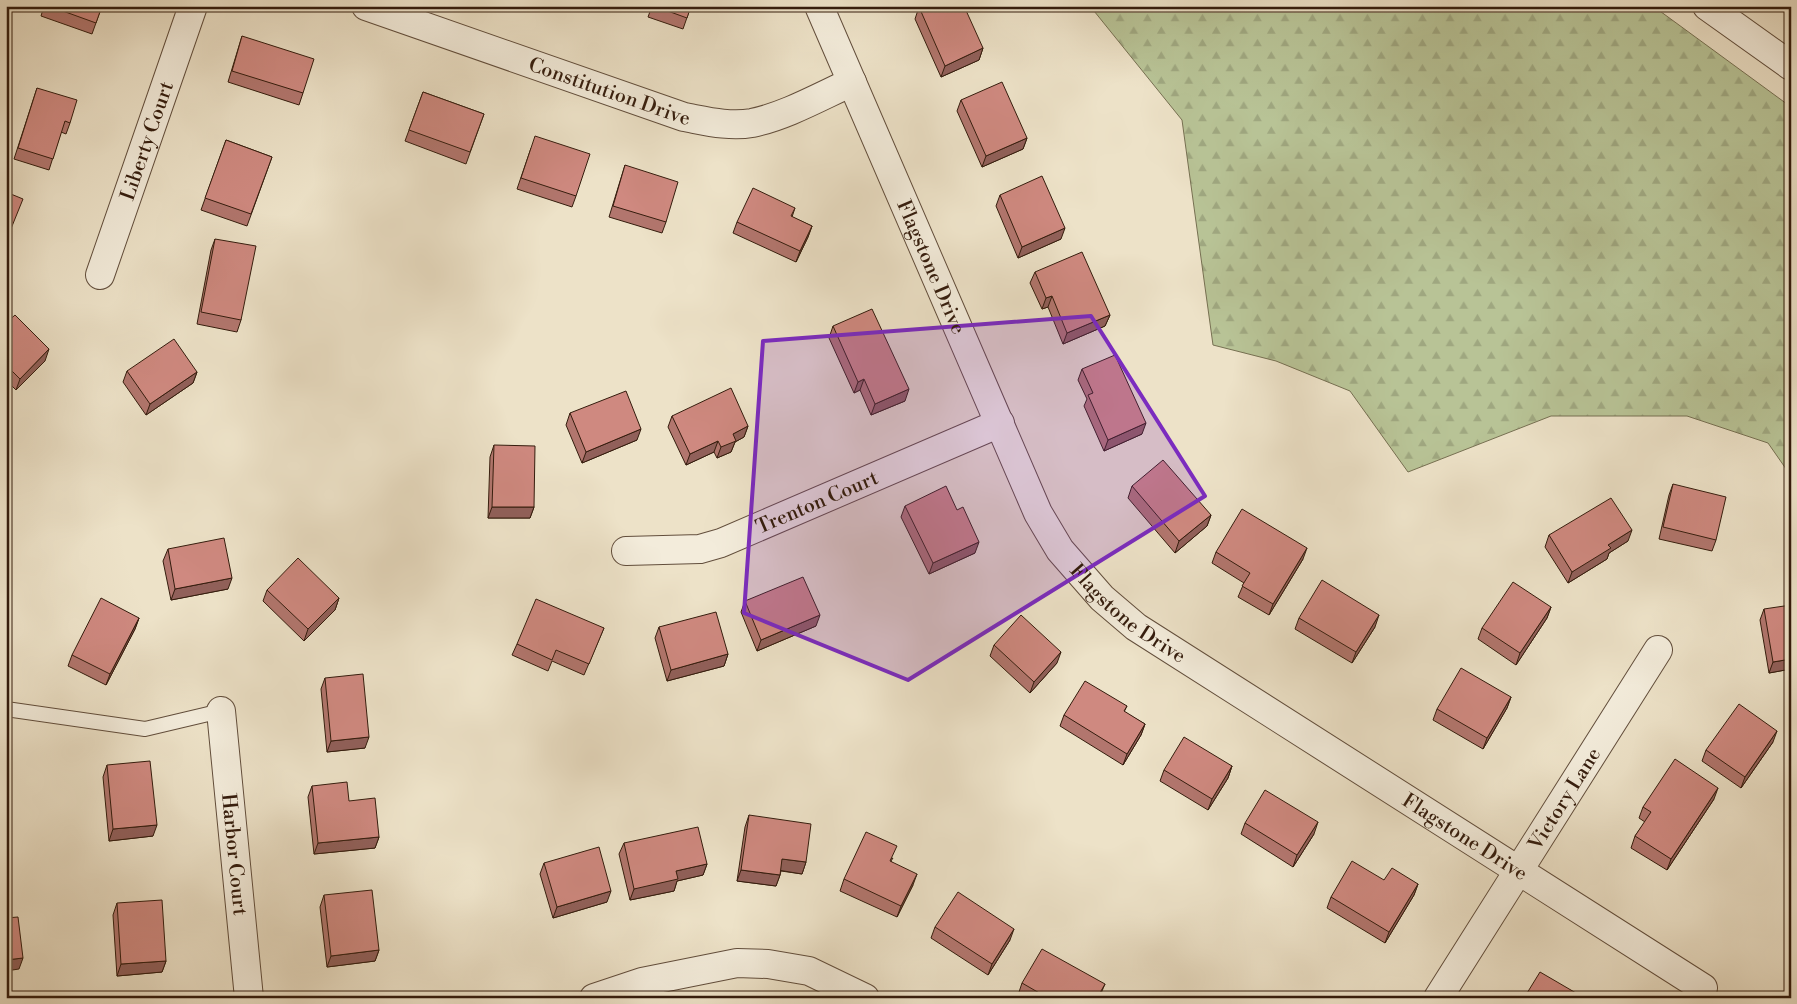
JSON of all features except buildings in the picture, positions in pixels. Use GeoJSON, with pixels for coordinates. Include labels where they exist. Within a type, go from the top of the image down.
{"type":"FeatureCollection","features":[{"type":"Feature","properties":{"kind":"street","name":"Liberty Court"},"geometry":{"type":"LineString","coordinates":[[100,275],[193,6]]}},
{"type":"Feature","properties":{"kind":"street","name":"Constitution Drive"},"geometry":{"type":"LineString","coordinates":[[366,6],[684,117],[719,124],[752,123],[775,116],[852,82]]}},
{"type":"Feature","properties":{"kind":"street","name":"Flagstone Drive"},"geometry":{"type":"LineString","coordinates":[[820,6],[1038,512],[1060,550],[1102,598],[1136,627],[1703,988]]}},
{"type":"Feature","properties":{"kind":"street"},"geometry":{"type":"LineString","coordinates":[[1707,6],[1791,66]]}},
{"type":"Feature","properties":{"kind":"street","name":"Trenton Court"},"geometry":{"type":"LineString","coordinates":[[626,551],[700,549],[721,543],[1000,424]]}},
{"type":"Feature","properties":{"kind":"street","name":"Victory Lane"},"geometry":{"type":"LineString","coordinates":[[1438,998],[1658,650]]}},
{"type":"Feature","properties":{"kind":"street","name":"Harbor Court"},"geometry":{"type":"LineString","coordinates":[[221,712],[249,998]]}},
{"type":"Feature","properties":{"kind":"street"},"geometry":{"type":"LineString","coordinates":[[594,998],[642,982],[737,963],[768,964],[808,971],[865,998]]}},
{"type":"Feature","properties":{"kind":"lane"},"geometry":{"type":"LineString","coordinates":[[6,708],[145,729],[221,712]]}},
{"type":"Feature","properties":{"kind":"highlighted area"},"geometry":{"type":"Polygon","coordinates":[[[1091,316],[1205,496],[908,680],[744,613],[763,341],[1091,316]]]}},
{"type":"Feature","properties":{"kind":"green space"},"geometry":{"type":"Polygon","coordinates":[[[1090,6],[1653,6],[1791,107],[1791,476],[1768,443],[1687,416],[1551,416],[1408,472],[1350,391],[1276,361],[1213,345],[1182,120],[1090,6]]]}}]}
